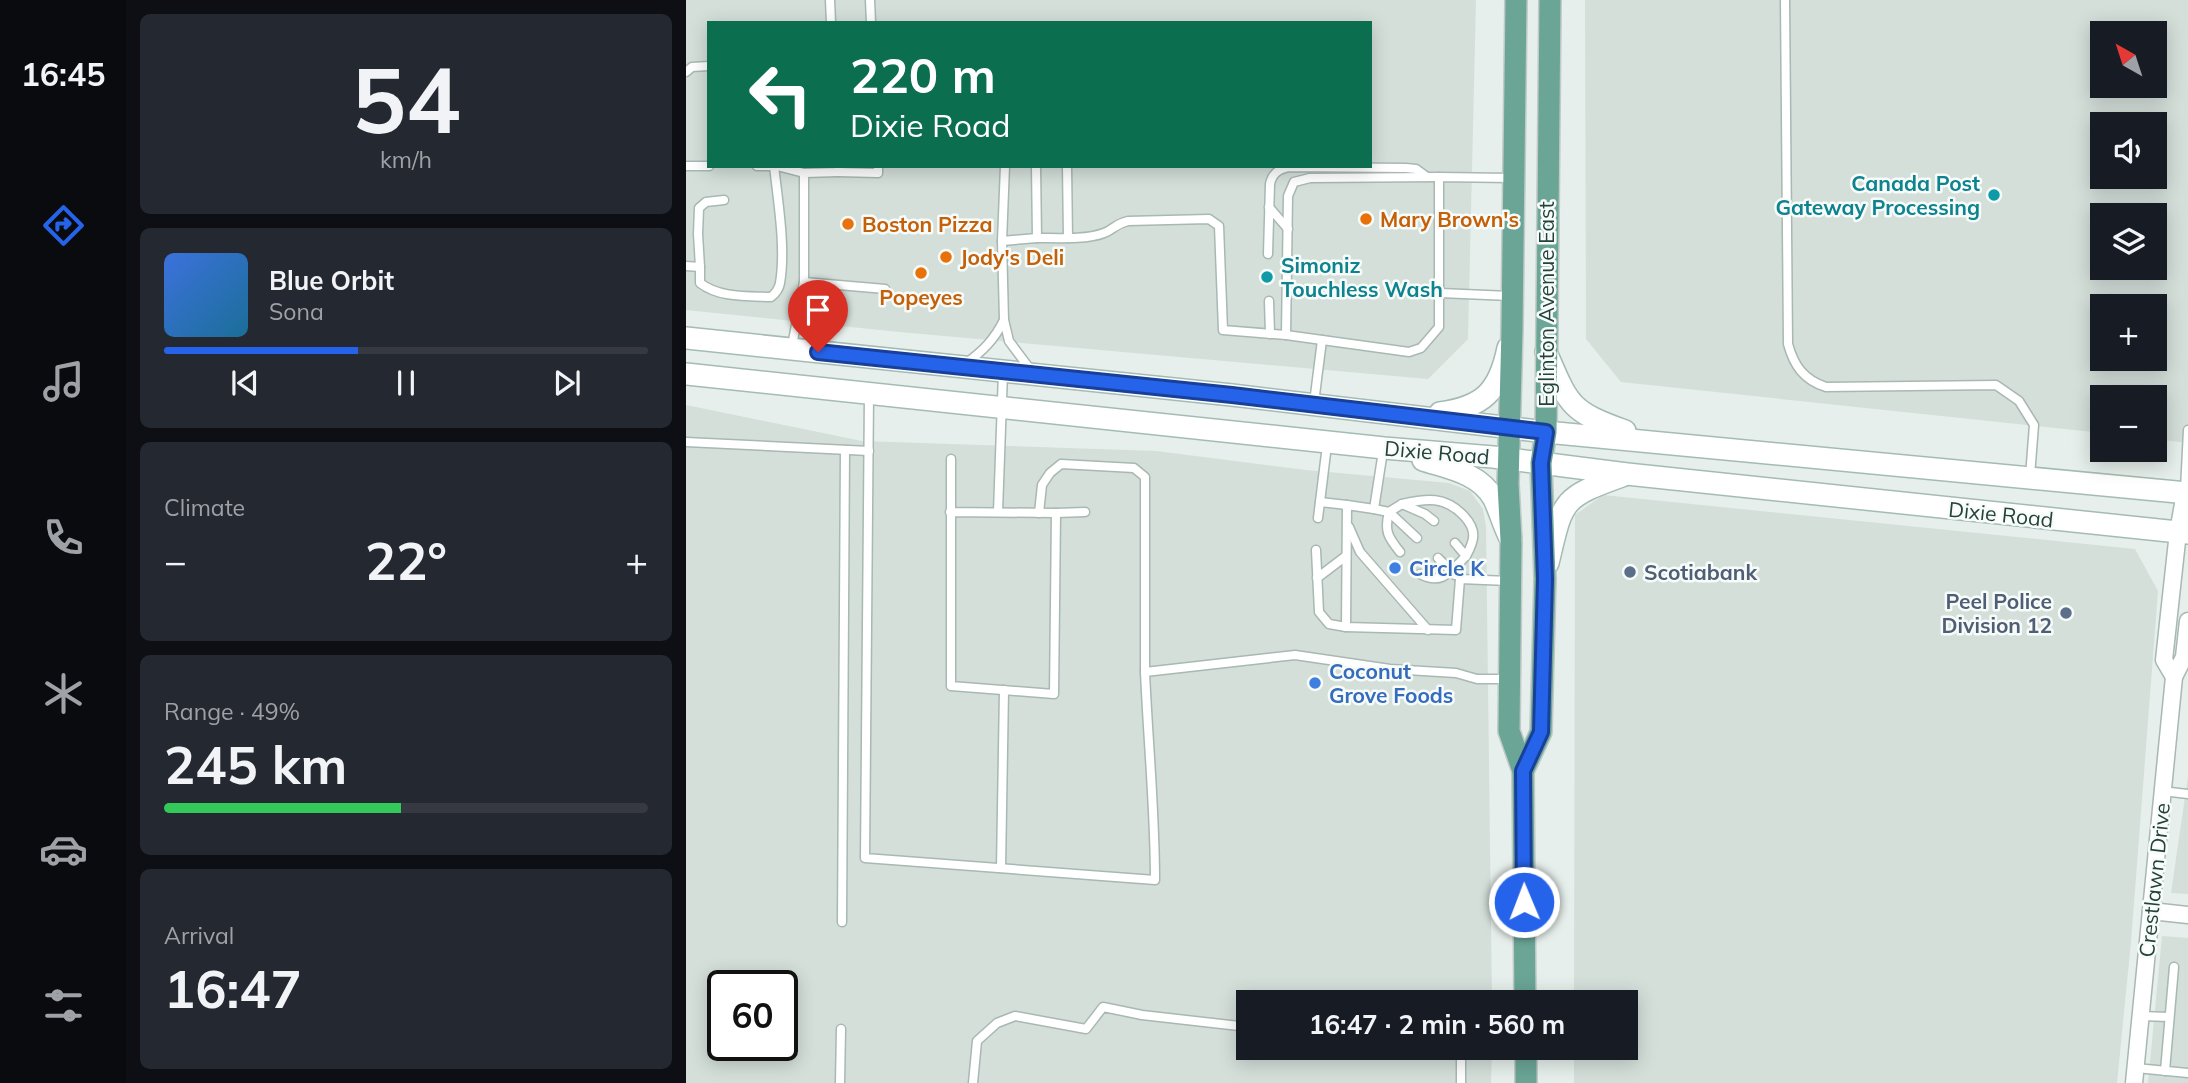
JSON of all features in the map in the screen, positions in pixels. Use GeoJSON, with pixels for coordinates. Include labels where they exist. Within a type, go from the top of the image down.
{"type":"FeatureCollection","features":[{"type":"Feature","properties":{"kind":"main road","name":"Eglinton Avenue East"},"geometry":{"type":"LineString","coordinates":[[1516,0],[1508,459],[1511,540],[1509,731],[1523,771],[1525,990]]}},
{"type":"Feature","properties":{"kind":"main road","name":"Eglinton Avenue East"},"geometry":{"type":"LineString","coordinates":[[1523,771],[1541,732],[1545,579],[1541,463],[1546,432],[1550,0]]}},
{"type":"Feature","properties":{"kind":"main road"},"geometry":{"type":"LineString","coordinates":[[1419,415],[1460,410],[1479,403],[1487,396],[1505,365],[1512,329]]}},
{"type":"Feature","properties":{"kind":"main road","name":"Dixie Road"},"geometry":{"type":"LineString","coordinates":[[686,338],[1419,415],[1546,432],[2186,493]]}},
{"type":"Feature","properties":{"kind":"main road"},"geometry":{"type":"LineString","coordinates":[[1545,351],[1564,393],[1590,419],[1660,443]]}},
{"type":"Feature","properties":{"kind":"main road"},"geometry":{"type":"LineString","coordinates":[[869,393],[870,358]]}},
{"type":"Feature","properties":{"kind":"main road","name":"Dixie Road"},"geometry":{"type":"LineString","coordinates":[[686,374],[1001,405],[1228,432],[1508,459],[2183,533]]}},
{"type":"Feature","properties":{"kind":"main road"},"geometry":{"type":"LineString","coordinates":[[1228,432],[1232,395]]}},
{"type":"Feature","properties":{"kind":"main road"},"geometry":{"type":"LineString","coordinates":[[1384,448],[1471,476],[1485,486],[1511,540]]}},
{"type":"Feature","properties":{"kind":"main road"},"geometry":{"type":"LineString","coordinates":[[1545,579],[1559,517],[1566,505],[1576,495],[1627,474]]}},
{"type":"Feature","properties":{"kind":"main road"},"geometry":{"type":"LineString","coordinates":[[1526,1060],[1526,1083]]}},
{"type":"Feature","properties":{"kind":"street","name":"Crestlawn Drive"},"geometry":{"type":"LineString","coordinates":[[2174,677],[2164,660],[2183,533],[2186,493]]}},
{"type":"Feature","properties":{"kind":"street","name":"Crestlawn Drive"},"geometry":{"type":"LineString","coordinates":[[2135,1076],[2174,677],[2184,657],[2188,621]]}},
{"type":"Feature","properties":{"kind":"street"},"geometry":{"type":"LineString","coordinates":[[2151,911],[2188,915]]}},
{"type":"Feature","properties":{"kind":"lane"},"geometry":{"type":"LineString","coordinates":[[830,0],[831,21]]}},
{"type":"Feature","properties":{"kind":"lane"},"geometry":{"type":"LineString","coordinates":[[870,0],[871,21]]}},
{"type":"Feature","properties":{"kind":"lane"},"geometry":{"type":"LineString","coordinates":[[1786,0],[1788,344],[1793,360],[1811,382],[1826,387],[1996,385],[2019,401],[2034,425],[2030,477]]}},
{"type":"Feature","properties":{"kind":"lane"},"geometry":{"type":"LineString","coordinates":[[686,72],[692,67],[707,66]]}},
{"type":"Feature","properties":{"kind":"lane"},"geometry":{"type":"LineString","coordinates":[[686,166],[707,166]]}},
{"type":"Feature","properties":{"kind":"lane"},"geometry":{"type":"LineString","coordinates":[[724,200],[706,202],[699,208],[700,283],[709,290],[740,296],[771,297],[780,285],[781,243],[774,168]]}},
{"type":"Feature","properties":{"kind":"lane"},"geometry":{"type":"LineString","coordinates":[[783,168],[804,173],[838,169],[878,173],[878,168]]}},
{"type":"Feature","properties":{"kind":"lane"},"geometry":{"type":"LineString","coordinates":[[1005,168],[1002,241],[1004,320],[1009,341],[1034,374]]}},
{"type":"Feature","properties":{"kind":"lane"},"geometry":{"type":"LineString","coordinates":[[1036,168],[1037,238]]}},
{"type":"Feature","properties":{"kind":"lane"},"geometry":{"type":"LineString","coordinates":[[1067,168],[1068,238]]}},
{"type":"Feature","properties":{"kind":"lane"},"geometry":{"type":"LineString","coordinates":[[1268,254],[1270,180],[1276,172],[1284,168],[1406,168],[1416,169],[1427,177]]}},
{"type":"Feature","properties":{"kind":"lane"},"geometry":{"type":"LineString","coordinates":[[792,349],[804,282],[804,173]]}},
{"type":"Feature","properties":{"kind":"lane"},"geometry":{"type":"LineString","coordinates":[[1002,241],[1068,238],[1107,232],[1117,223],[1128,221],[1209,219],[1219,226],[1223,330],[1286,335],[1415,352],[1439,327],[1439,177]]}},
{"type":"Feature","properties":{"kind":"lane"},"geometry":{"type":"LineString","coordinates":[[1286,335],[1289,192],[1298,180],[1512,178]]}},
{"type":"Feature","properties":{"kind":"lane"},"geometry":{"type":"LineString","coordinates":[[1269,207],[1288,229]]}},
{"type":"Feature","properties":{"kind":"lane"},"geometry":{"type":"LineString","coordinates":[[686,266],[700,267]]}},
{"type":"Feature","properties":{"kind":"lane"},"geometry":{"type":"LineString","coordinates":[[804,282],[885,289]]}},
{"type":"Feature","properties":{"kind":"lane"},"geometry":{"type":"LineString","coordinates":[[1440,293],[1511,296]]}},
{"type":"Feature","properties":{"kind":"lane"},"geometry":{"type":"LineString","coordinates":[[1269,301],[1270,334]]}},
{"type":"Feature","properties":{"kind":"lane"},"geometry":{"type":"LineString","coordinates":[[961,367],[983,351],[1004,320]]}},
{"type":"Feature","properties":{"kind":"lane"},"geometry":{"type":"LineString","coordinates":[[1314,405],[1322,340]]}},
{"type":"Feature","properties":{"kind":"lane"},"geometry":{"type":"LineString","coordinates":[[998,512],[1003,371]]}},
{"type":"Feature","properties":{"kind":"lane"},"geometry":{"type":"LineString","coordinates":[[869,393],[865,858],[1155,880],[1154,792],[1148,750],[1145,672],[1144,477],[1134,468],[1061,464],[1049,472],[1042,485],[1039,513]]}},
{"type":"Feature","properties":{"kind":"lane"},"geometry":{"type":"LineString","coordinates":[[2186,493],[2188,430]]}},
{"type":"Feature","properties":{"kind":"lane"},"geometry":{"type":"LineString","coordinates":[[686,442],[869,451]]}},
{"type":"Feature","properties":{"kind":"lane"},"geometry":{"type":"LineString","coordinates":[[1318,518],[1327,442]]}},
{"type":"Feature","properties":{"kind":"lane"},"geometry":{"type":"LineString","coordinates":[[1374,509],[1384,448]]}},
{"type":"Feature","properties":{"kind":"lane"},"geometry":{"type":"LineString","coordinates":[[842,922],[845,450]]}},
{"type":"Feature","properties":{"kind":"lane"},"geometry":{"type":"LineString","coordinates":[[951,459],[950,686],[1054,694],[1056,513]]}},
{"type":"Feature","properties":{"kind":"lane"},"geometry":{"type":"LineString","coordinates":[[1400,552],[1386,535],[1389,512],[1402,504],[1436,500],[1455,507],[1475,533],[1466,556],[1440,579],[1431,580],[1420,574]]}},
{"type":"Feature","properties":{"kind":"lane"},"geometry":{"type":"LineString","coordinates":[[1320,502],[1389,512],[1417,538]]}},
{"type":"Feature","properties":{"kind":"lane"},"geometry":{"type":"LineString","coordinates":[[1402,504],[1434,521]]}},
{"type":"Feature","properties":{"kind":"lane"},"geometry":{"type":"LineString","coordinates":[[1346,627],[1347,505]]}},
{"type":"Feature","properties":{"kind":"lane"},"geometry":{"type":"LineString","coordinates":[[1133,511],[1145,511]]}},
{"type":"Feature","properties":{"kind":"lane"},"geometry":{"type":"LineString","coordinates":[[950,512],[1085,512]]}},
{"type":"Feature","properties":{"kind":"lane"},"geometry":{"type":"LineString","coordinates":[[1348,521],[1360,552],[1428,630]]}},
{"type":"Feature","properties":{"kind":"lane"},"geometry":{"type":"LineString","coordinates":[[1455,543],[1466,556]]}},
{"type":"Feature","properties":{"kind":"lane"},"geometry":{"type":"LineString","coordinates":[[1316,550],[1319,612],[1329,624],[1346,627],[1456,630],[1460,579]]}},
{"type":"Feature","properties":{"kind":"lane"},"geometry":{"type":"LineString","coordinates":[[1317,578],[1346,556]]}},
{"type":"Feature","properties":{"kind":"lane"},"geometry":{"type":"LineString","coordinates":[[1438,558],[1460,579],[1510,581]]}},
{"type":"Feature","properties":{"kind":"lane"},"geometry":{"type":"LineString","coordinates":[[1145,672],[1295,655],[1390,669],[1456,673],[1477,679],[1510,679]]}},
{"type":"Feature","properties":{"kind":"lane"},"geometry":{"type":"LineString","coordinates":[[1000,868],[1004,690]]}},
{"type":"Feature","properties":{"kind":"lane"},"geometry":{"type":"LineString","coordinates":[[2162,791],[2188,794]]}},
{"type":"Feature","properties":{"kind":"lane"},"geometry":{"type":"LineString","coordinates":[[2165,1071],[2174,967]]}},
{"type":"Feature","properties":{"kind":"lane"},"geometry":{"type":"LineString","coordinates":[[973,1083],[977,1041],[997,1023],[1015,1016],[1086,1029],[1103,1007],[1236,1026]]}},
{"type":"Feature","properties":{"kind":"lane"},"geometry":{"type":"LineString","coordinates":[[2141,1016],[2169,1017]]}},
{"type":"Feature","properties":{"kind":"lane"},"geometry":{"type":"LineString","coordinates":[[840,1083],[841,1029]]}},
{"type":"Feature","properties":{"kind":"lane"},"geometry":{"type":"LineString","coordinates":[[1461,1060],[1461,1083]]}},
{"type":"Feature","properties":{"kind":"lane"},"geometry":{"type":"LineString","coordinates":[[2135,1076],[2165,1071],[2188,1073]]}},
{"type":"Feature","properties":{"kind":"shaded area"},"geometry":{"type":"Polygon","coordinates":[[[686,0],[1476,0],[1468,339],[1428,379],[899,332],[686,310],[686,0]]]}},
{"type":"Feature","properties":{"kind":"shaded area"},"geometry":{"type":"Polygon","coordinates":[[[1585,0],[2188,0],[2188,443],[2167,441],[2167,385],[2090,385],[2090,432],[1621,382],[1586,339],[1585,0]]]}},
{"type":"Feature","properties":{"kind":"shaded area"},"geometry":{"type":"Polygon","coordinates":[[[686,405],[862,441],[1156,451],[1306,470],[1449,483],[1470,491],[1483,509],[1486,527],[1492,990],[1236,990],[1236,1060],[1492,1060],[1491,1083],[686,1083],[686,405]]]}},
{"type":"Feature","properties":{"kind":"shaded area"},"geometry":{"type":"Polygon","coordinates":[[[1603,495],[2135,549],[2158,591],[2131,942],[2117,1083],[1574,1083],[1574,1060],[1638,1060],[1638,990],[1574,990],[1575,515],[1603,495]]]}},
{"type":"Feature","properties":{"kind":"shaded area"},"geometry":{"type":"Polygon","coordinates":[[[2188,776],[2188,894],[2171,893],[2188,776]]]}},
{"type":"Feature","properties":{"kind":"shaded area"},"geometry":{"type":"Polygon","coordinates":[[[2162,936],[2188,938],[2188,1083],[2148,1083],[2162,936]]]}},
{"type":"Feature","properties":{"kind":"place","name":"Canada Post Gateway Processing"},"geometry":{"type":"Point","coordinates":[1994,195]}},
{"type":"Feature","properties":{"kind":"place","name":"Mary Brown's"},"geometry":{"type":"Point","coordinates":[1366,219]}},
{"type":"Feature","properties":{"kind":"place","name":"Boston Pizza"},"geometry":{"type":"Point","coordinates":[848,224]}},
{"type":"Feature","properties":{"kind":"place","name":"Jody's Deli"},"geometry":{"type":"Point","coordinates":[946,257]}},
{"type":"Feature","properties":{"kind":"place","name":"Popeyes"},"geometry":{"type":"Point","coordinates":[921,273]}},
{"type":"Feature","properties":{"kind":"place","name":"Simoniz Touchless Wash"},"geometry":{"type":"Point","coordinates":[1267,277]}},
{"type":"Feature","properties":{"kind":"place","name":"Circle K"},"geometry":{"type":"Point","coordinates":[1395,568]}},
{"type":"Feature","properties":{"kind":"place","name":"Scotiabank"},"geometry":{"type":"Point","coordinates":[1630,572]}},
{"type":"Feature","properties":{"kind":"place","name":"Peel Police Division 12"},"geometry":{"type":"Point","coordinates":[2066,613]}},
{"type":"Feature","properties":{"kind":"place","name":"Coconut Grove Foods"},"geometry":{"type":"Point","coordinates":[1315,683]}},
{"type":"Feature","properties":{"kind":"route"},"geometry":{"type":"LineString","coordinates":[[818,352],[1419,415],[1546,432],[1541,463],[1545,579],[1541,732],[1523,771],[1524,902]]}}]}
